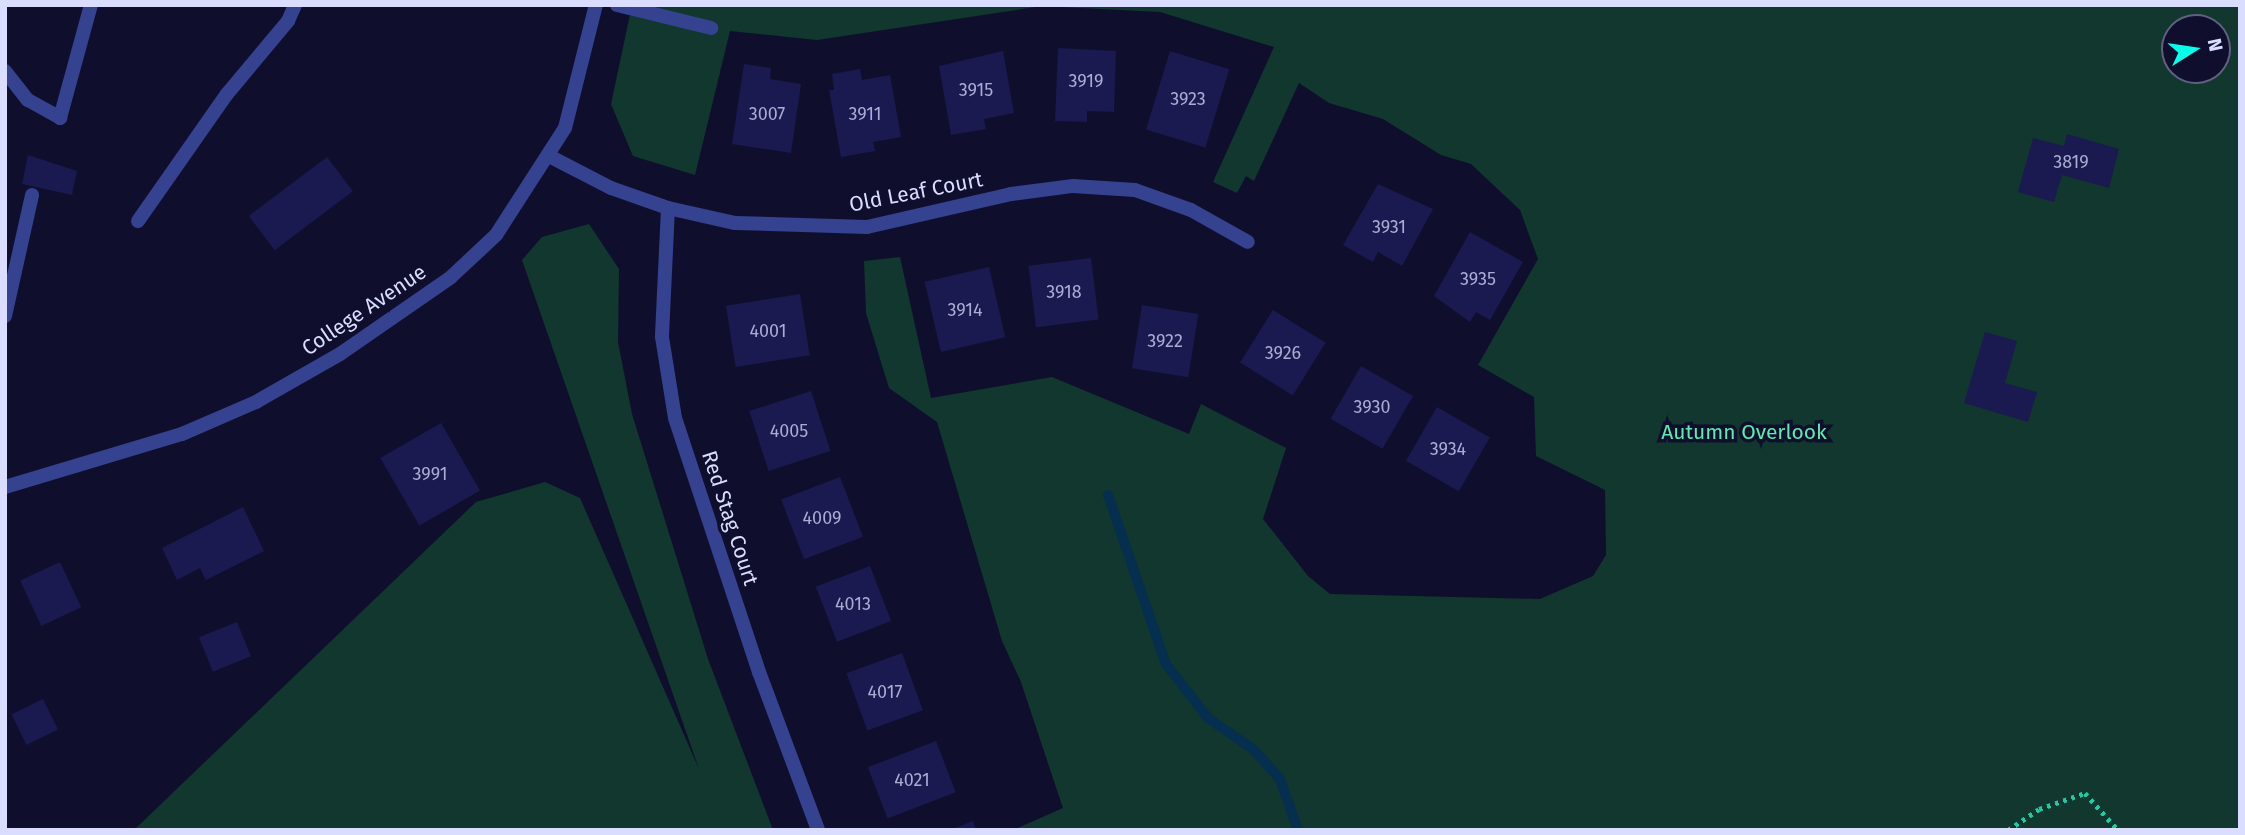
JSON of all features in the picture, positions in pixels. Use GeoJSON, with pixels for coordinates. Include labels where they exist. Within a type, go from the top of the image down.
{"type":"FeatureCollection","features":[{"type":"Feature","properties":{"kind":"street"},"geometry":{"type":"LineString","coordinates":[[5,71],[28,100],[60,118],[91,5]]}},
{"type":"Feature","properties":{"kind":"street"},"geometry":{"type":"LineString","coordinates":[[138,221],[227,94],[288,21],[295,5]]}},
{"type":"Feature","properties":{"kind":"street","name":"College Avenue"},"geometry":{"type":"LineString","coordinates":[[5,487],[182,434],[256,402],[340,354],[451,277],[496,236],[565,128],[596,5]]}},
{"type":"Feature","properties":{"kind":"street"},"geometry":{"type":"LineString","coordinates":[[617,5],[711,29]]}},
{"type":"Feature","properties":{"kind":"street","name":"Old Leaf Court"},"geometry":{"type":"LineString","coordinates":[[549,156],[611,188],[668,208],[734,223],[867,227],[1011,194],[1086,186],[1135,190],[1191,210],[1248,242]]}},
{"type":"Feature","properties":{"kind":"street"},"geometry":{"type":"LineString","coordinates":[[5,316],[32,195]]}},
{"type":"Feature","properties":{"kind":"street","name":"Red Stag Court"},"geometry":{"type":"LineString","coordinates":[[668,208],[662,337],[675,418],[759,672],[818,830]]}},
{"type":"Feature","properties":{"kind":"path"},"geometry":{"type":"LineString","coordinates":[[2008,830],[2039,809],[2085,793],[2118,830]]}},
{"type":"Feature","properties":{"kind":"green space","name":"Autumn Overlook"},"geometry":{"type":"Polygon","coordinates":[[[632,5],[2240,5],[2240,830],[1013,830],[1063,808],[1021,682],[1002,641],[937,422],[889,388],[866,313],[864,261],[900,257],[931,398],[1052,377],[1189,434],[1201,404],[1286,448],[1263,519],[1308,576],[1330,594],[1540,599],[1593,576],[1606,555],[1605,490],[1536,456],[1534,397],[1478,365],[1538,259],[1520,210],[1471,164],[1441,155],[1383,119],[1329,103],[1299,83],[1254,181],[1246,176],[1237,193],[1213,182],[1274,47],[1160,12],[1042,6],[817,40],[730,31],[695,175],[633,156],[611,104],[632,5]]]}},
{"type":"Feature","properties":{"kind":"green space"},"geometry":{"type":"Polygon","coordinates":[[[589,224],[619,269],[618,342],[632,414],[708,659],[773,830],[134,830],[476,502],[545,482],[580,498],[699,769],[522,260],[542,237],[589,224]]]}},
{"type":"Feature","properties":{"kind":"building"},"geometry":{"type":"Polygon","coordinates":[[[1058,48],[1116,51],[1114,112],[1087,111],[1087,122],[1055,121],[1058,48]]]}},
{"type":"Feature","properties":{"kind":"building"},"geometry":{"type":"Polygon","coordinates":[[[1003,51],[1014,113],[984,119],[986,129],[951,135],[939,66],[1003,51]]]}},
{"type":"Feature","properties":{"kind":"building"},"geometry":{"type":"Polygon","coordinates":[[[1170,51],[1229,69],[1205,148],[1146,129],[1170,51]]]}},
{"type":"Feature","properties":{"kind":"building"},"geometry":{"type":"Polygon","coordinates":[[[744,64],[771,68],[770,79],[801,84],[791,153],[732,144],[744,64]]]}},
{"type":"Feature","properties":{"kind":"building"},"geometry":{"type":"Polygon","coordinates":[[[860,69],[862,80],[890,75],[901,137],[873,142],[875,151],[841,157],[829,90],[834,90],[832,74],[860,69]]]}},
{"type":"Feature","properties":{"kind":"building"},"geometry":{"type":"Polygon","coordinates":[[[2067,134],[2119,149],[2109,188],[2062,175],[2054,202],[2018,192],[2033,138],[2064,146],[2067,134]]]}},
{"type":"Feature","properties":{"kind":"building"},"geometry":{"type":"Polygon","coordinates":[[[28,155],[77,171],[72,195],[22,184],[28,155]]]}},
{"type":"Feature","properties":{"kind":"building"},"geometry":{"type":"Polygon","coordinates":[[[327,157],[353,191],[275,250],[249,216],[327,157]]]}},
{"type":"Feature","properties":{"kind":"building"},"geometry":{"type":"Polygon","coordinates":[[[1378,184],[1433,209],[1402,266],[1378,252],[1373,262],[1343,245],[1378,184]]]}},
{"type":"Feature","properties":{"kind":"building"},"geometry":{"type":"Polygon","coordinates":[[[1470,232],[1523,262],[1490,320],[1476,312],[1470,322],[1434,296],[1470,232]]]}},
{"type":"Feature","properties":{"kind":"building"},"geometry":{"type":"Polygon","coordinates":[[[1091,258],[1099,320],[1036,327],[1028,266],[1091,258]]]}},
{"type":"Feature","properties":{"kind":"building"},"geometry":{"type":"Polygon","coordinates":[[[989,267],[1005,337],[941,352],[925,282],[989,267]]]}},
{"type":"Feature","properties":{"kind":"building"},"geometry":{"type":"Polygon","coordinates":[[[800,294],[810,355],[736,367],[726,306],[800,294]]]}},
{"type":"Feature","properties":{"kind":"building"},"geometry":{"type":"Polygon","coordinates":[[[1142,305],[1198,314],[1188,377],[1132,368],[1142,305]]]}},
{"type":"Feature","properties":{"kind":"building"},"geometry":{"type":"Polygon","coordinates":[[[1273,310],[1326,343],[1293,395],[1240,363],[1273,310]]]}},
{"type":"Feature","properties":{"kind":"building"},"geometry":{"type":"Polygon","coordinates":[[[1985,332],[2017,341],[2005,383],[2037,392],[2028,422],[1964,403],[1985,332]]]}},
{"type":"Feature","properties":{"kind":"building"},"geometry":{"type":"Polygon","coordinates":[[[1361,366],[1413,396],[1382,449],[1330,419],[1361,366]]]}},
{"type":"Feature","properties":{"kind":"building"},"geometry":{"type":"Polygon","coordinates":[[[811,391],[830,451],[769,471],[749,411],[811,391]]]}},
{"type":"Feature","properties":{"kind":"building"},"geometry":{"type":"Polygon","coordinates":[[[1437,407],[1490,438],[1459,491],[1406,461],[1437,407]]]}},
{"type":"Feature","properties":{"kind":"building"},"geometry":{"type":"Polygon","coordinates":[[[441,423],[480,491],[419,526],[380,458],[441,423]]]}},
{"type":"Feature","properties":{"kind":"building"},"geometry":{"type":"Polygon","coordinates":[[[840,477],[863,537],[804,559],[781,500],[840,477]]]}},
{"type":"Feature","properties":{"kind":"building"},"geometry":{"type":"Polygon","coordinates":[[[243,507],[264,551],[206,580],[200,568],[177,580],[162,548],[243,507]]]}},
{"type":"Feature","properties":{"kind":"building"},"geometry":{"type":"Polygon","coordinates":[[[60,562],[81,607],[41,626],[20,581],[60,562]]]}},
{"type":"Feature","properties":{"kind":"building"},"geometry":{"type":"Polygon","coordinates":[[[870,566],[891,621],[837,642],[816,587],[870,566]]]}},
{"type":"Feature","properties":{"kind":"building"},"geometry":{"type":"Polygon","coordinates":[[[237,622],[251,656],[213,672],[199,637],[237,622]]]}},
{"type":"Feature","properties":{"kind":"building"},"geometry":{"type":"Polygon","coordinates":[[[902,653],[923,710],[867,731],[847,673],[902,653]]]}},
{"type":"Feature","properties":{"kind":"building"},"geometry":{"type":"Polygon","coordinates":[[[43,699],[58,730],[26,745],[12,714],[43,699]]]}},
{"type":"Feature","properties":{"kind":"building"},"geometry":{"type":"Polygon","coordinates":[[[936,741],[956,792],[888,819],[868,767],[936,741]]]}},
{"type":"Feature","properties":{"kind":"building"},"geometry":{"type":"Polygon","coordinates":[[[973,821],[976,830],[950,830],[973,821]]]}},
{"type":"Feature","properties":{"kind":"waterway"},"geometry":{"type":"LineString","coordinates":[[1108,495],[1166,664],[1208,718],[1254,750],[1280,779],[1298,830]]}}]}
